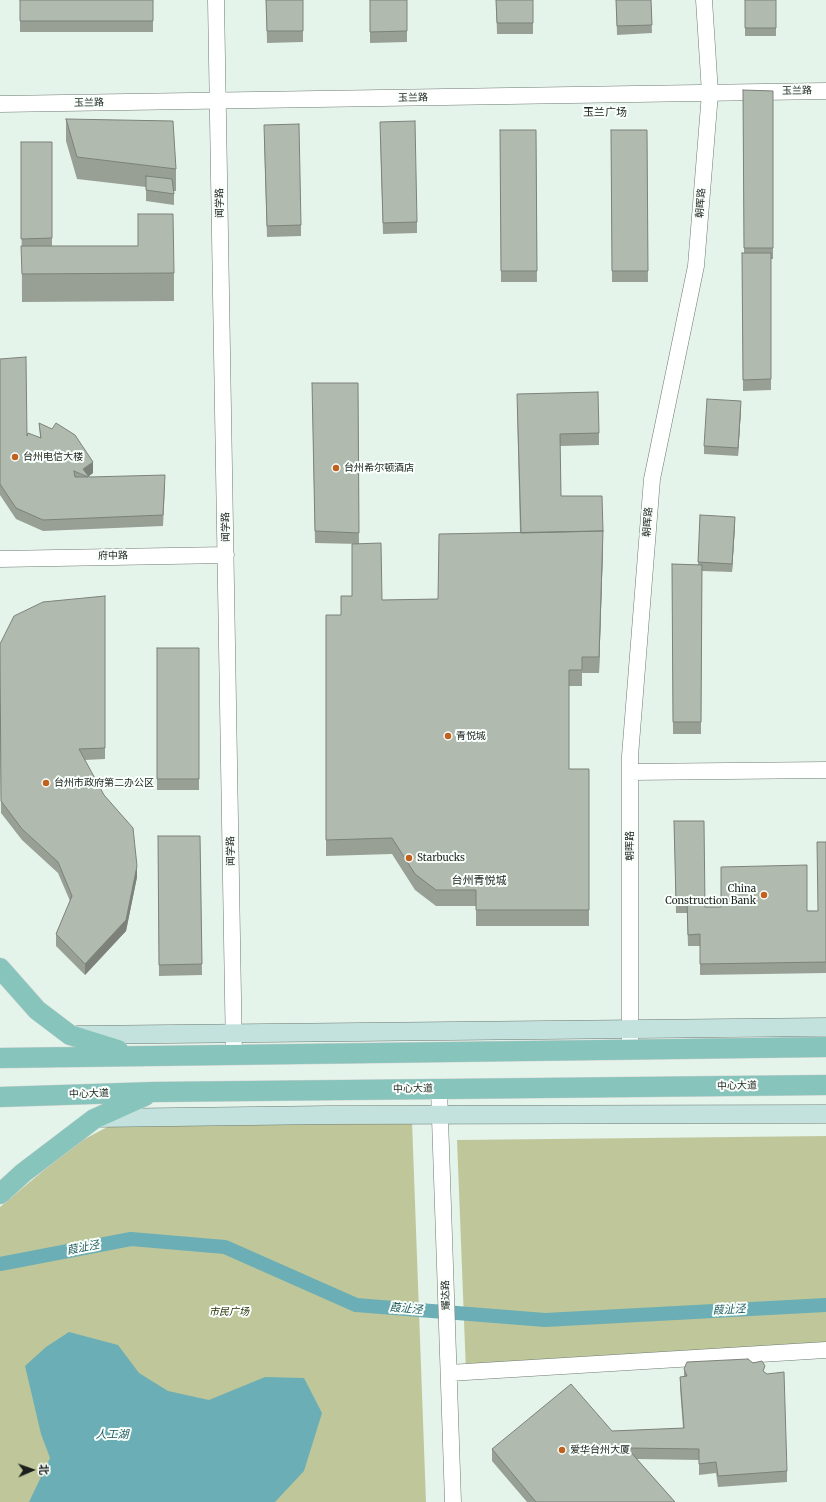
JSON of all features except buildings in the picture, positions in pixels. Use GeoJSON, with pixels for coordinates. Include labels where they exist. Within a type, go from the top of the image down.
{"type":"FeatureCollection","features":[{"type":"Feature","properties":{"kind":"main road"},"geometry":{"type":"LineString","coordinates":[[0,968],[37,1010],[70,1035],[108,1048],[150,1056]]}},
{"type":"Feature","properties":{"kind":"main road"},"geometry":{"type":"LineString","coordinates":[[70,1035],[826,1027]]}},
{"type":"Feature","properties":{"kind":"main road"},"geometry":{"type":"LineString","coordinates":[[0,1058],[826,1047]]}},
{"type":"Feature","properties":{"kind":"main road","name":"中心大道"},"geometry":{"type":"LineString","coordinates":[[0,1097],[154,1092],[826,1085]]}},
{"type":"Feature","properties":{"kind":"main road"},"geometry":{"type":"LineString","coordinates":[[0,1194],[22,1172],[94,1118],[154,1092]]}},
{"type":"Feature","properties":{"kind":"main road"},"geometry":{"type":"LineString","coordinates":[[94,1118],[826,1114]]}},
{"type":"Feature","properties":{"kind":"street","name":"闻学路"},"geometry":{"type":"LineString","coordinates":[[216,0],[234,1055]]}},
{"type":"Feature","properties":{"kind":"street","name":"朝晖路"},"geometry":{"type":"LineString","coordinates":[[630,1050],[630,772],[652,479],[696,266],[710,93],[704,0]]}},
{"type":"Feature","properties":{"kind":"street","name":"玉兰路"},"geometry":{"type":"LineString","coordinates":[[0,104],[826,91]]}},
{"type":"Feature","properties":{"kind":"street","name":"府中路"},"geometry":{"type":"LineString","coordinates":[[0,559],[226,555]]}},
{"type":"Feature","properties":{"kind":"street"},"geometry":{"type":"LineString","coordinates":[[630,772],[826,770]]}},
{"type":"Feature","properties":{"kind":"street","name":"耀达路"},"geometry":{"type":"LineString","coordinates":[[439,1089],[453,1502]]}},
{"type":"Feature","properties":{"kind":"street"},"geometry":{"type":"LineString","coordinates":[[449,1373],[826,1350]]}},
{"type":"Feature","properties":{"kind":"green space","name":"市民广场"},"geometry":{"type":"Polygon","coordinates":[[[412,1121],[426,1502],[0,1502],[0,1207],[75,1144],[115,1123],[412,1121]]]}},
{"type":"Feature","properties":{"kind":"green space"},"geometry":{"type":"Polygon","coordinates":[[[826,1136],[826,1350],[466,1372],[457,1140],[826,1136]]]}},
{"type":"Feature","properties":{"kind":"water","name":"人工湖"},"geometry":{"type":"Polygon","coordinates":[[[69,1332],[118,1345],[139,1373],[168,1391],[209,1400],[265,1377],[304,1378],[322,1413],[304,1471],[275,1502],[29,1502],[50,1458],[41,1434],[25,1366],[46,1347],[69,1332]]]}},
{"type":"Feature","properties":{"kind":"waterway","name":"葭沚泾"},"geometry":{"type":"LineString","coordinates":[[0,1264],[131,1239],[225,1247],[356,1305],[545,1320],[826,1305]]}},
{"type":"Feature","properties":{"kind":"place","name":"台州电信大楼"},"geometry":{"type":"Point","coordinates":[15,457]}},
{"type":"Feature","properties":{"kind":"place","name":"台州希尔顿酒店"},"geometry":{"type":"Point","coordinates":[336,468]}},
{"type":"Feature","properties":{"kind":"place","name":"青悦城"},"geometry":{"type":"Point","coordinates":[448,736]}},
{"type":"Feature","properties":{"kind":"place","name":"台州市政府第二办公区"},"geometry":{"type":"Point","coordinates":[46,783]}},
{"type":"Feature","properties":{"kind":"place","name":"Starbucks"},"geometry":{"type":"Point","coordinates":[409,858]}},
{"type":"Feature","properties":{"kind":"place","name":"China Construction Bank"},"geometry":{"type":"Point","coordinates":[764,895]}},
{"type":"Feature","properties":{"kind":"place","name":"爱华台州大厦"},"geometry":{"type":"Point","coordinates":[562,1450]}},
{"type":"Feature","properties":{"kind":"district","name":"玉兰广场"},"geometry":{"type":"Point","coordinates":[605,113]}},
{"type":"Feature","properties":{"kind":"district","name":"台州青悦城"},"geometry":{"type":"Point","coordinates":[479,881]}}]}
